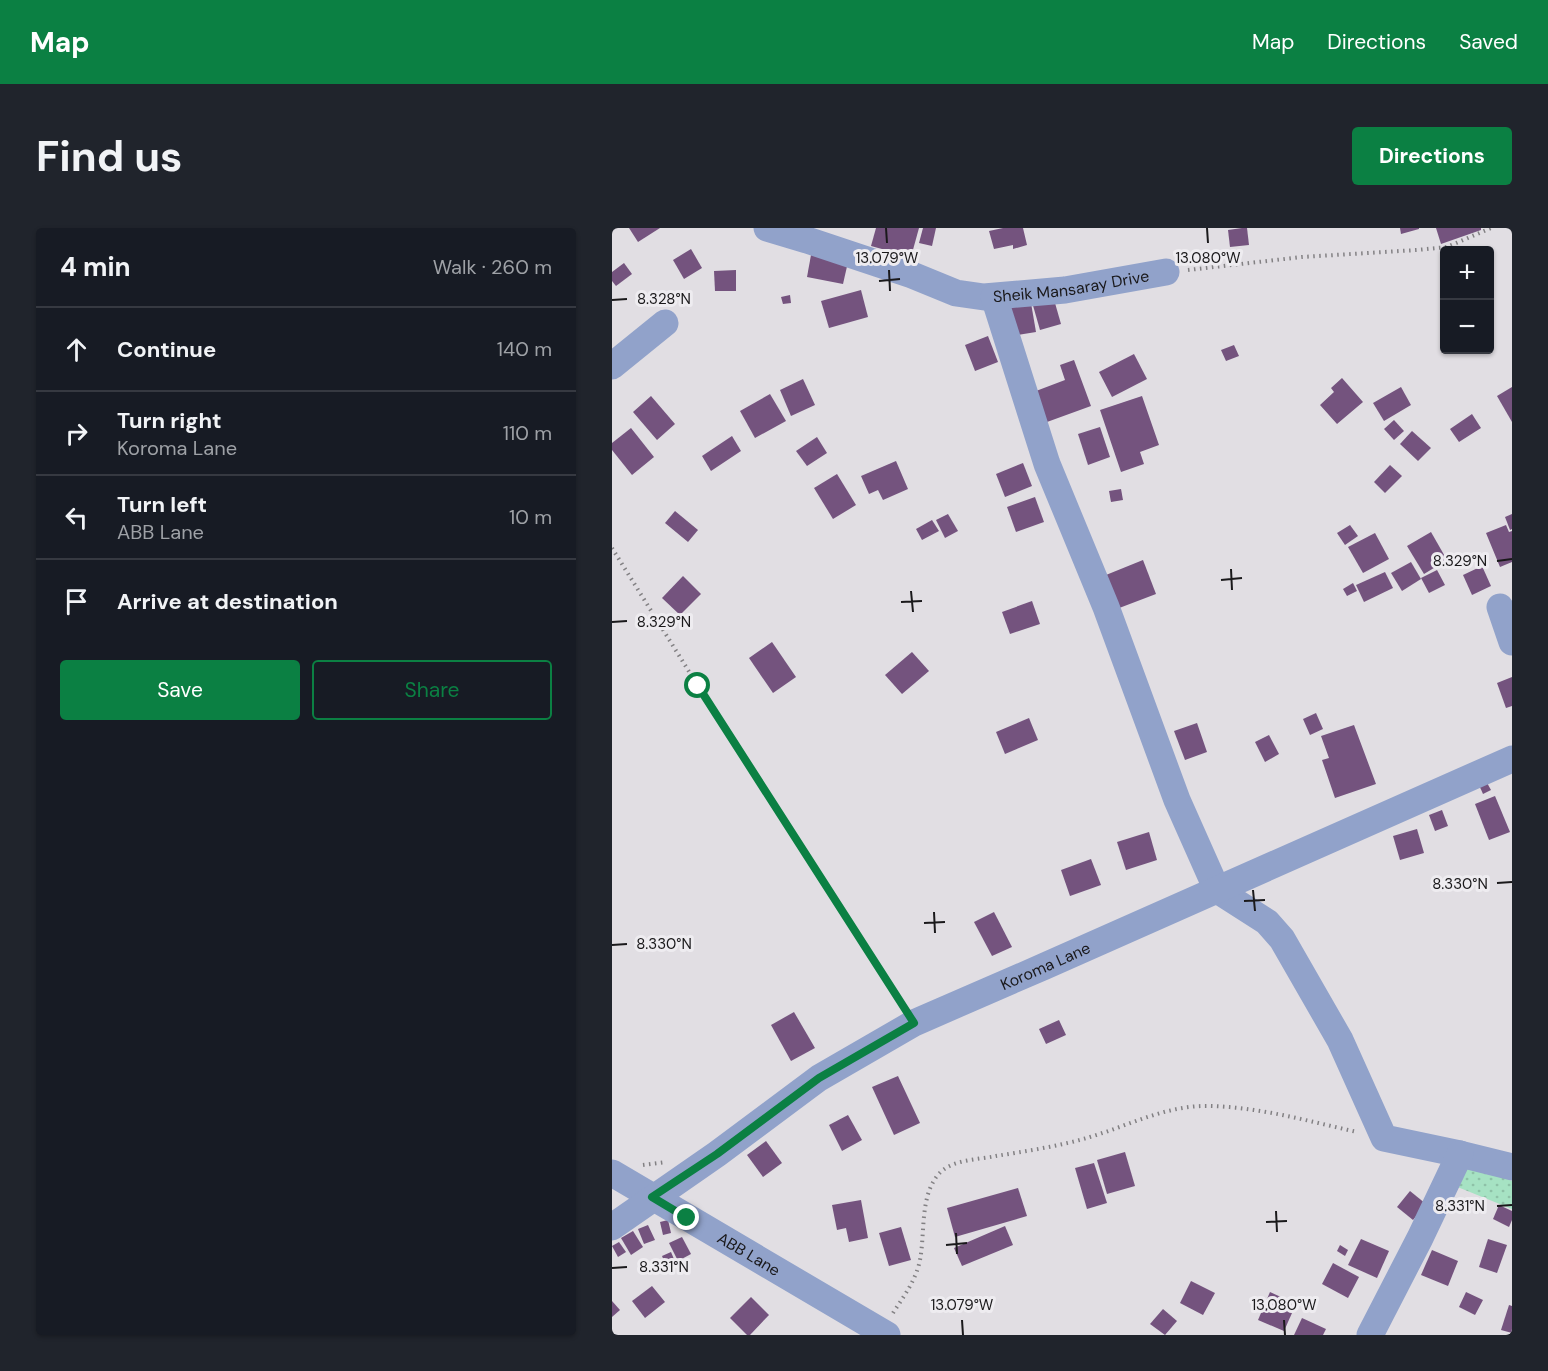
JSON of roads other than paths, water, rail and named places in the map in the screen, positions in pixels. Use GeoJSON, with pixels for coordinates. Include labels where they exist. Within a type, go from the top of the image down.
{"type":"FeatureCollection","features":[{"type":"Feature","properties":{"kind":"street","name":"Sheik Mansaray Drive"},"geometry":{"type":"LineString","coordinates":[[767,228],[912,275],[956,293],[984,297],[1065,290],[1166,272]]}},
{"type":"Feature","properties":{"kind":"street"},"geometry":{"type":"LineString","coordinates":[[994,297],[1047,464],[1106,607],[1177,800],[1216,890],[1267,922],[1282,939],[1340,1040],[1384,1138],[1512,1167]]}},
{"type":"Feature","properties":{"kind":"street"},"geometry":{"type":"LineString","coordinates":[[612,366],[665,323]]}},
{"type":"Feature","properties":{"kind":"street"},"geometry":{"type":"LineString","coordinates":[[1500,607],[1512,642]]}},
{"type":"Feature","properties":{"kind":"street","name":"Koroma Lane"},"geometry":{"type":"LineString","coordinates":[[612,1227],[717,1154],[819,1078],[914,1023],[1512,759]]}},
{"type":"Feature","properties":{"kind":"street"},"geometry":{"type":"LineString","coordinates":[[1370,1335],[1460,1154]]}},
{"type":"Feature","properties":{"kind":"street","name":"ABB Lane"},"geometry":{"type":"LineString","coordinates":[[612,1173],[884,1333]]}}]}
